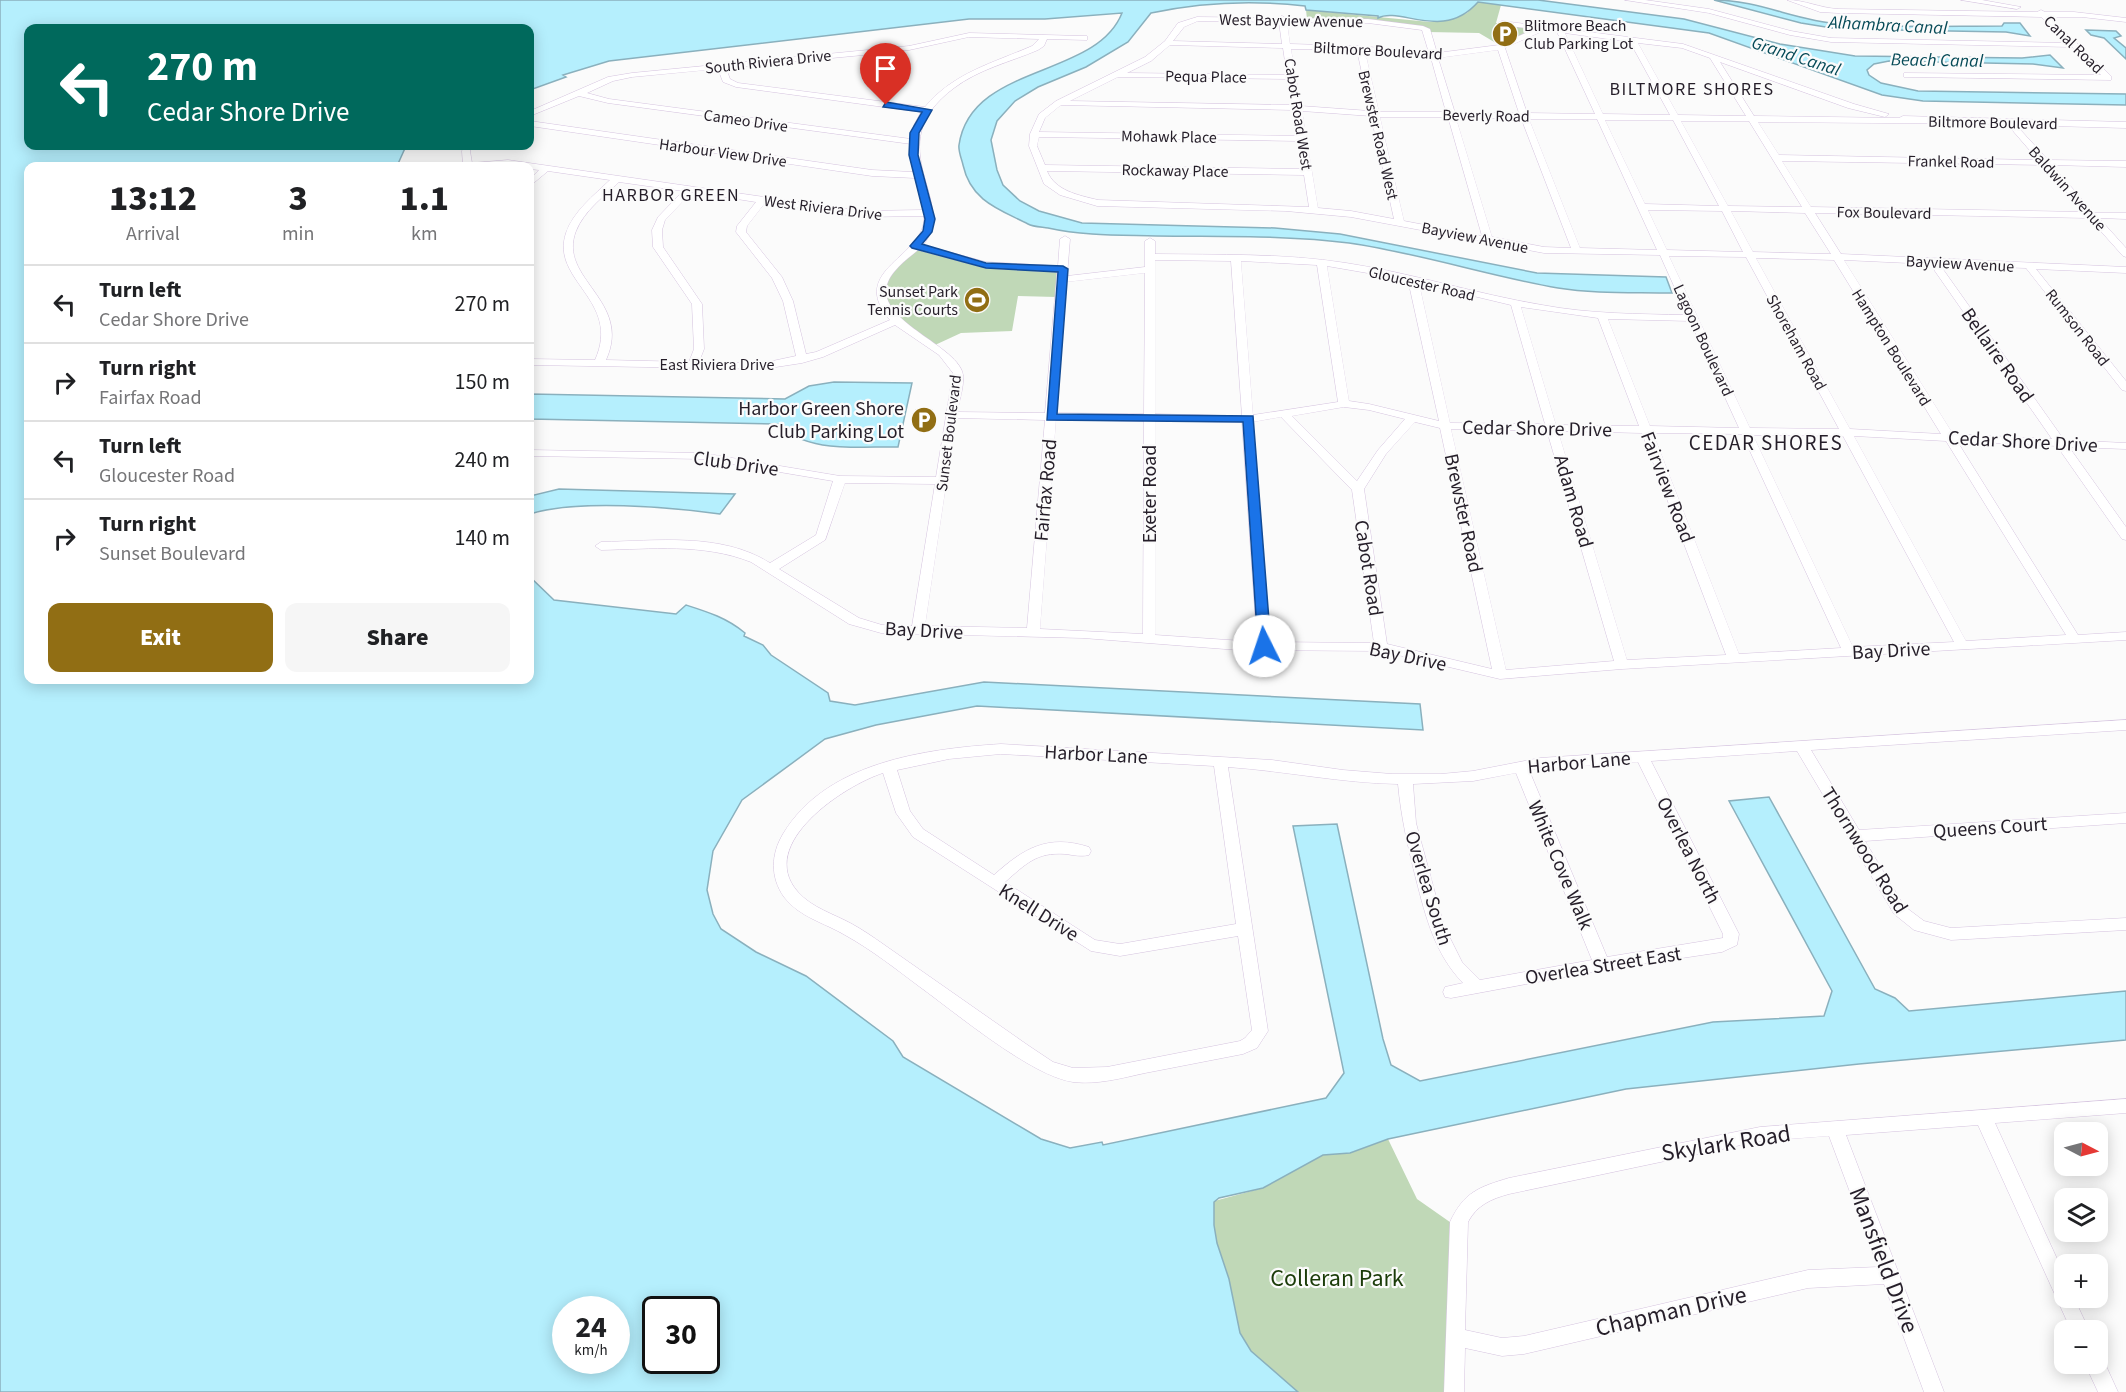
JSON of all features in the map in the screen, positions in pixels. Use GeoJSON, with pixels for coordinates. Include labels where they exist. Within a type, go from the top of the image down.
{"type":"FeatureCollection","features":[{"type":"Feature","properties":{"kind":"street"},"geometry":{"type":"LineString","coordinates":[[1629,0],[1716,12],[1790,33],[1831,40],[2075,45]]}},
{"type":"Feature","properties":{"kind":"street"},"geometry":{"type":"LineString","coordinates":[[1791,0],[1828,11],[1988,14],[2041,12]]}},
{"type":"Feature","properties":{"kind":"street"},"geometry":{"type":"LineString","coordinates":[[1965,0],[2041,12],[2100,14],[2126,20]]}},
{"type":"Feature","properties":{"kind":"street"},"geometry":{"type":"LineString","coordinates":[[1977,1],[1988,14]]}},
{"type":"Feature","properties":{"kind":"street","name":"Canal Road"},"geometry":{"type":"LineString","coordinates":[[1907,75],[2108,78],[2041,12]]}},
{"type":"Feature","properties":{"kind":"street","name":"West Bayview Avenue"},"geometry":{"type":"LineString","coordinates":[[1168,43],[1181,25],[1197,19],[1282,18],[1368,21],[1425,28],[1434,56]]}},
{"type":"Feature","properties":{"kind":"street","name":"Cabot Road West"},"geometry":{"type":"LineString","coordinates":[[1282,18],[1299,108],[1314,210]]}},
{"type":"Feature","properties":{"kind":"street"},"geometry":{"type":"LineString","coordinates":[[1502,23],[1545,27]]}},
{"type":"Feature","properties":{"kind":"street","name":"Biltmore Boulevard"},"geometry":{"type":"LineString","coordinates":[[1168,43],[1360,48],[1434,56],[1501,47],[1545,27],[1683,46],[1860,109],[1912,121],[2126,125]]}},
{"type":"Feature","properties":{"kind":"street","name":"Lagoon Boulevard"},"geometry":{"type":"LineString","coordinates":[[1559,29],[1849,652]]}},
{"type":"Feature","properties":{"kind":"street","name":"South Riviera Drive"},"geometry":{"type":"LineString","coordinates":[[534,112],[622,76],[918,47],[969,35],[1084,38]]}},
{"type":"Feature","properties":{"kind":"street"},"geometry":{"type":"LineString","coordinates":[[896,321],[883,299],[884,282],[898,259],[915,246],[927,232],[929,213],[918,175],[913,142],[919,121],[939,96],[956,83],[986,67],[1038,46],[1045,36]]}},
{"type":"Feature","properties":{"kind":"street","name":"Shoreham Road"},"geometry":{"type":"LineString","coordinates":[[1632,38],[1962,645]]}},
{"type":"Feature","properties":{"kind":"street"},"geometry":{"type":"LineString","coordinates":[[1034,134],[1042,116],[1059,103],[1120,75],[1168,43]]}},
{"type":"Feature","properties":{"kind":"street"},"geometry":{"type":"LineString","coordinates":[[1501,47],[1524,116],[1577,252]]}},
{"type":"Feature","properties":{"kind":"street","name":"Brewster Road West"},"geometry":{"type":"LineString","coordinates":[[1360,48],[1399,221]]}},
{"type":"Feature","properties":{"kind":"street"},"geometry":{"type":"LineString","coordinates":[[876,69],[880,63],[877,51]]}},
{"type":"Feature","properties":{"kind":"street","name":"Hampton Boulevard"},"geometry":{"type":"LineString","coordinates":[[1712,55],[2073,638]]}},
{"type":"Feature","properties":{"kind":"street"},"geometry":{"type":"LineString","coordinates":[[1434,56],[1488,241]]}},
{"type":"Feature","properties":{"kind":"street"},"geometry":{"type":"LineString","coordinates":[[721,66],[726,80],[736,85],[927,110]]}},
{"type":"Feature","properties":{"kind":"street"},"geometry":{"type":"LineString","coordinates":[[1724,74],[1733,69],[1753,71]]}},
{"type":"Feature","properties":{"kind":"street","name":"Pequa Place"},"geometry":{"type":"LineString","coordinates":[[1120,75],[1293,78]]}},
{"type":"Feature","properties":{"kind":"street","name":"Cameo Drive"},"geometry":{"type":"LineString","coordinates":[[579,93],[608,101],[913,142]]}},
{"type":"Feature","properties":{"kind":"street","name":"Beverly Road"},"geometry":{"type":"LineString","coordinates":[[1059,103],[1299,108],[1374,114],[1912,121]]}},
{"type":"Feature","properties":{"kind":"street"},"geometry":{"type":"LineString","coordinates":[[1860,109],[1867,115],[1862,120]]}},
{"type":"Feature","properties":{"kind":"street","name":"Baldwin Avenue"},"geometry":{"type":"LineString","coordinates":[[2010,123],[2126,254]]}},
{"type":"Feature","properties":{"kind":"street","name":"Harbour View Drive"},"geometry":{"type":"LineString","coordinates":[[534,125],[872,173],[918,175]]}},
{"type":"Feature","properties":{"kind":"street","name":"Mohawk Place"},"geometry":{"type":"LineString","coordinates":[[1034,134],[1304,139]]}},
{"type":"Feature","properties":{"kind":"street","name":"Bayview Avenue"},"geometry":{"type":"LineString","coordinates":[[1034,134],[1033,146],[1045,180],[1054,188],[1073,197],[1097,203],[1314,210],[1399,221],[1530,248],[1577,252],[1837,257],[2126,270]]}},
{"type":"Feature","properties":{"kind":"street","name":"Frankel Road"},"geometry":{"type":"LineString","coordinates":[[1775,158],[2126,164]]}},
{"type":"Feature","properties":{"kind":"street","name":"West Riviera Drive"},"geometry":{"type":"LineString","coordinates":[[534,167],[861,214],[929,213]]}},
{"type":"Feature","properties":{"kind":"street"},"geometry":{"type":"LineString","coordinates":[[534,179],[546,168]]}},
{"type":"Feature","properties":{"kind":"street","name":"Rockaway Place"},"geometry":{"type":"LineString","coordinates":[[1041,168],[1309,172]]}},
{"type":"Feature","properties":{"kind":"street"},"geometry":{"type":"LineString","coordinates":[[599,364],[608,339],[605,315],[571,262],[570,234],[581,214],[616,179]]}},
{"type":"Feature","properties":{"kind":"street"},"geometry":{"type":"LineString","coordinates":[[689,190],[661,219],[657,230],[658,247],[697,304],[699,349],[692,366]]}},
{"type":"Feature","properties":{"kind":"street"},"geometry":{"type":"LineString","coordinates":[[762,200],[742,226],[741,232],[777,277],[789,301],[802,360]]}},
{"type":"Feature","properties":{"kind":"street","name":"Fox Boulevard"},"geometry":{"type":"LineString","coordinates":[[1642,207],[2126,216]]}},
{"type":"Feature","properties":{"kind":"street","name":"Fairfax Road"},"geometry":{"type":"LineString","coordinates":[[1033,633],[1065,239]]}},
{"type":"Feature","properties":{"kind":"street","name":"Exeter Road"},"geometry":{"type":"LineString","coordinates":[[1149,639],[1150,241]]}},
{"type":"Feature","properties":{"kind":"street","name":"Gloucester Road"},"geometry":{"type":"LineString","coordinates":[[915,246],[986,266],[1062,275],[1150,263],[1236,259],[1322,263],[1413,280],[1515,303],[1602,315],[1693,318]]}},
{"type":"Feature","properties":{"kind":"street"},"geometry":{"type":"LineString","coordinates":[[1236,259],[1264,646]]}},
{"type":"Feature","properties":{"kind":"street","name":"Bellaire Road"},"geometry":{"type":"LineString","coordinates":[[1933,262],[2126,536]]}},
{"type":"Feature","properties":{"kind":"street"},"geometry":{"type":"LineString","coordinates":[[1322,263],[1344,404]]}},
{"type":"Feature","properties":{"kind":"street","name":"Rumson Road"},"geometry":{"type":"LineString","coordinates":[[2029,266],[2126,388]]}},
{"type":"Feature","properties":{"kind":"street","name":"Brewster Road"},"geometry":{"type":"LineString","coordinates":[[1413,280],[1500,675]]}},
{"type":"Feature","properties":{"kind":"street","name":"Adam Road"},"geometry":{"type":"LineString","coordinates":[[1515,303],[1622,665]]}},
{"type":"Feature","properties":{"kind":"street","name":"Fairview Road"},"geometry":{"type":"LineString","coordinates":[[1602,315],[1734,659]]}},
{"type":"Feature","properties":{"kind":"street","name":"East Riviera Drive"},"geometry":{"type":"LineString","coordinates":[[534,362],[756,367],[819,355],[896,321]]}},
{"type":"Feature","properties":{"kind":"street","name":"Sunset Boulevard"},"geometry":{"type":"LineString","coordinates":[[896,321],[942,352],[956,368],[958,378],[918,631]]}},
{"type":"Feature","properties":{"kind":"street","name":"Cedar Shore Drive"},"geometry":{"type":"LineString","coordinates":[[952,415],[1249,419],[1344,404],[1369,407],[1445,426],[1846,433],[2126,446]]}},
{"type":"Feature","properties":{"kind":"street"},"geometry":{"type":"LineString","coordinates":[[1285,415],[1358,489],[1382,452],[1412,418]]}},
{"type":"Feature","properties":{"kind":"street","name":"Club Drive"},"geometry":{"type":"LineString","coordinates":[[534,453],[718,458],[840,479],[942,481]]}},
{"type":"Feature","properties":{"kind":"street"},"geometry":{"type":"LineString","coordinates":[[770,569],[821,537],[840,479]]}},
{"type":"Feature","properties":{"kind":"street","name":"Cabot Road"},"geometry":{"type":"LineString","coordinates":[[1358,489],[1381,646]]}},
{"type":"Feature","properties":{"kind":"street","name":"Bay Drive"},"geometry":{"type":"LineString","coordinates":[[601,546],[725,549],[748,555],[854,621],[881,629],[1033,633],[1264,646],[1381,646],[1500,675],[1622,665],[2126,636]]}},
{"type":"Feature","properties":{"kind":"street","name":"Harbor Lane"},"geometry":{"type":"LineString","coordinates":[[1220,762],[1260,1031],[1251,1043],[1243,1047],[1107,1074],[1073,1075],[1048,1067],[853,932],[810,912],[793,897],[783,882],[781,859],[785,840],[795,825],[838,790],[857,778],[889,768],[983,749],[1220,762],[1405,778],[1462,778],[1520,766],[1642,756],[2126,725]]}},
{"type":"Feature","properties":{"kind":"street","name":"Thornwood Road"},"geometry":{"type":"LineString","coordinates":[[1801,746],[1899,910],[1911,922],[1936,932],[1964,934],[2126,924]]}},
{"type":"Feature","properties":{"kind":"street","name":"Overlea North"},"geometry":{"type":"LineString","coordinates":[[1642,756],[1731,934],[1729,944]]}},
{"type":"Feature","properties":{"kind":"street","name":"White Cove Walk"},"geometry":{"type":"LineString","coordinates":[[1520,766],[1602,964]]}},
{"type":"Feature","properties":{"kind":"street","name":"Knell Drive"},"geometry":{"type":"LineString","coordinates":[[889,768],[903,813],[910,826],[927,841],[1071,934],[1106,949],[1131,949],[1244,929]]}},
{"type":"Feature","properties":{"kind":"street","name":"Overlea South"},"geometry":{"type":"LineString","coordinates":[[1405,778],[1409,823],[1437,926],[1444,946],[1456,966],[1476,987]]}},
{"type":"Feature","properties":{"kind":"street","name":"Queens Court"},"geometry":{"type":"LineString","coordinates":[[1855,836],[2126,818]]}},
{"type":"Feature","properties":{"kind":"street"},"geometry":{"type":"LineString","coordinates":[[994,883],[1038,849],[1047,846],[1084,851]]}},
{"type":"Feature","properties":{"kind":"street","name":"Overlea Street East"},"geometry":{"type":"LineString","coordinates":[[1451,992],[1602,964],[1729,944]]}},
{"type":"Feature","properties":{"kind":"street","name":"Skylark Road"},"geometry":{"type":"LineString","coordinates":[[1454,1392],[1459,1222],[1463,1209],[1479,1195],[1509,1186],[1726,1139],[1835,1128],[2126,1106]]}},
{"type":"Feature","properties":{"kind":"street"},"geometry":{"type":"LineString","coordinates":[[1983,1117],[2054,1272]]}},
{"type":"Feature","properties":{"kind":"street","name":"Mansfield Drive"},"geometry":{"type":"LineString","coordinates":[[1835,1128],[1934,1392]]}},
{"type":"Feature","properties":{"kind":"street","name":"Chapman Drive"},"geometry":{"type":"LineString","coordinates":[[1454,1337],[1502,1347],[1524,1345],[1808,1279],[1890,1275]]}},
{"type":"Feature","properties":{"kind":"street"},"geometry":{"type":"LineString","coordinates":[[2100,1374],[2108,1392]]}},
{"type":"Feature","properties":{"kind":"green space"},"geometry":{"type":"Polygon","coordinates":[[[1478,2],[1501,5],[1496,23],[1543,27],[1501,46],[1479,33],[1428,32],[1426,28],[1368,21],[1307,19],[1306,10],[1430,22],[1467,13],[1478,2]]]}},
{"type":"Feature","properties":{"kind":"green space"},"geometry":{"type":"Polygon","coordinates":[[[916,248],[987,268],[1056,271],[1058,273],[1056,297],[1018,296],[1012,331],[961,333],[935,345],[905,324],[890,306],[886,296],[887,284],[892,272],[916,248]]]}},
{"type":"Feature","properties":{"kind":"green space","name":"Colleran Park"},"geometry":{"type":"Polygon","coordinates":[[[1388,1139],[1417,1199],[1457,1227],[1452,1392],[1292,1392],[1236,1354],[1207,1203],[1263,1188],[1323,1155],[1350,1153],[1388,1139]]]}},
{"type":"Feature","properties":{"kind":"water"},"geometry":{"type":"Polygon","coordinates":[[[0,0],[1538,0],[1684,19],[1780,44],[1855,56],[2022,58],[2050,55],[2063,68],[2033,64],[1889,61],[1874,64],[1867,70],[1869,75],[1881,83],[1918,91],[2126,94],[2126,105],[1923,101],[1882,95],[1709,33],[1478,2],[1465,14],[1451,20],[1437,21],[1398,16],[1378,18],[1378,16],[1306,10],[1305,6],[1286,4],[1228,3],[1190,6],[1151,13],[1128,42],[1086,67],[1038,87],[1015,101],[997,121],[991,140],[997,170],[1003,185],[1020,201],[1039,211],[1082,223],[1275,228],[1340,234],[1537,273],[1666,277],[1672,293],[1601,292],[1558,288],[1375,247],[1325,240],[1115,235],[1061,231],[1030,225],[988,203],[973,188],[967,178],[960,153],[959,145],[968,118],[986,99],[1009,85],[1087,50],[1108,34],[1122,13],[1045,19],[969,19],[609,61],[563,75],[566,77],[534,89],[534,24],[24,24],[24,150],[404,150],[399,162],[24,162],[24,684],[534,684],[534,581],[554,600],[676,614],[686,605],[710,613],[731,623],[745,633],[744,636],[763,645],[771,655],[828,693],[830,701],[855,705],[984,682],[1420,704],[1423,730],[977,706],[876,725],[825,739],[742,800],[713,851],[707,890],[713,914],[721,929],[756,952],[806,976],[893,1041],[903,1057],[1041,1139],[1070,1148],[1102,1142],[1103,1145],[1326,1098],[1344,1073],[1293,826],[1337,824],[1383,1039],[1391,1065],[1420,1081],[1713,1022],[1824,1016],[1832,991],[1729,801],[1769,797],[1875,989],[1895,998],[1909,1011],[2126,991],[2126,1040],[1859,1064],[1626,1089],[1388,1139],[1350,1153],[1323,1155],[1263,1188],[1219,1198],[1214,1202],[1217,1243],[1229,1279],[1240,1333],[1251,1351],[1298,1392],[0,1392],[0,0]]]}},
{"type":"Feature","properties":{"kind":"water"},"geometry":{"type":"Polygon","coordinates":[[[1714,0],[1746,3],[1808,19],[1840,24],[2002,26],[2004,23],[2020,23],[2030,36],[2006,32],[1838,29],[1801,23],[1714,0]]]}},
{"type":"Feature","properties":{"kind":"water"},"geometry":{"type":"Polygon","coordinates":[[[2086,30],[2116,31],[2121,36],[2114,38],[2126,48],[2126,59],[2104,38],[2091,35],[2086,30]]]}},
{"type":"Feature","properties":{"kind":"water"},"geometry":{"type":"Polygon","coordinates":[[[834,382],[912,383],[898,447],[819,444],[790,434],[778,424],[534,419],[534,394],[785,399],[809,386],[834,382]]]}},
{"type":"Feature","properties":{"kind":"water"},"geometry":{"type":"Polygon","coordinates":[[[559,489],[735,494],[720,514],[624,506],[573,507],[534,513],[534,495],[559,489]]]}},
{"type":"Feature","properties":{"kind":"place","name":"Blitmore Beach Club Parking Lot"},"geometry":{"type":"Point","coordinates":[1505,34]}},
{"type":"Feature","properties":{"kind":"place","name":"Sunset Park Tennis Courts"},"geometry":{"type":"Point","coordinates":[977,300]}},
{"type":"Feature","properties":{"kind":"place","name":"Harbor Green Shore Club Parking Lot"},"geometry":{"type":"Point","coordinates":[924,420]}},
{"type":"Feature","properties":{"kind":"district","name":"BILTMORE SHORES"},"geometry":{"type":"Point","coordinates":[1692,89]}},
{"type":"Feature","properties":{"kind":"district","name":"HARBOR GREEN"},"geometry":{"type":"Point","coordinates":[671,195]}},
{"type":"Feature","properties":{"kind":"district","name":"CEDAR SHORES"},"geometry":{"type":"Point","coordinates":[1766,443]}},
{"type":"Feature","properties":{"kind":"route"},"geometry":{"type":"LineString","coordinates":[[886,105],[927,110],[919,121],[915,133],[913,155],[930,219],[927,232],[915,246],[986,266],[1063,269],[1051,417],[1249,419],[1264,646]]}},
{"type":"Feature","properties":{"kind":"water label","name":"Alhambra Canal"},"geometry":{"type":"Point","coordinates":[1888,25]}},
{"type":"Feature","properties":{"kind":"water label","name":"Grand Canal"},"geometry":{"type":"Point","coordinates":[1796,56]}},
{"type":"Feature","properties":{"kind":"water label","name":"Beach Canal"},"geometry":{"type":"Point","coordinates":[1937,60]}}]}
